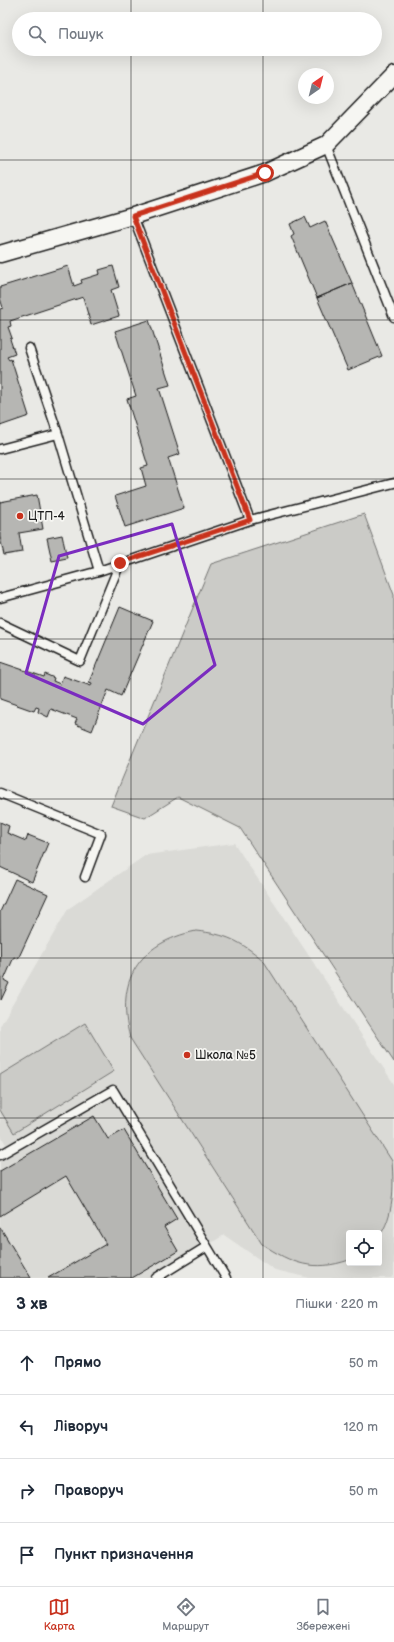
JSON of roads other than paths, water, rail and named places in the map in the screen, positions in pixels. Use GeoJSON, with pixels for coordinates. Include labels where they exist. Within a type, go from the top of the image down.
{"type":"FeatureCollection","features":[{"type":"Feature","properties":{"kind":"street"},"geometry":{"type":"LineString","coordinates":[[0,254],[133,216],[265,173],[326,144],[394,75]]}},
{"type":"Feature","properties":{"kind":"lane"},"geometry":{"type":"LineString","coordinates":[[326,144],[394,317]]}},
{"type":"Feature","properties":{"kind":"lane"},"geometry":{"type":"LineString","coordinates":[[133,216],[250,520]]}},
{"type":"Feature","properties":{"kind":"lane"},"geometry":{"type":"LineString","coordinates":[[29,348],[58,434],[99,571]]}},
{"type":"Feature","properties":{"kind":"lane"},"geometry":{"type":"LineString","coordinates":[[0,449],[58,434]]}},
{"type":"Feature","properties":{"kind":"lane"},"geometry":{"type":"LineString","coordinates":[[0,598],[99,571],[250,520],[394,483]]}},
{"type":"Feature","properties":{"kind":"lane"},"geometry":{"type":"LineString","coordinates":[[0,623],[80,662],[120,563]]}},
{"type":"Feature","properties":{"kind":"lane"},"geometry":{"type":"LineString","coordinates":[[0,793],[101,834],[84,877]]}},
{"type":"Feature","properties":{"kind":"lane"},"geometry":{"type":"LineString","coordinates":[[0,1155],[113,1090],[226,1278]]}},
{"type":"Feature","properties":{"kind":"lane"},"geometry":{"type":"LineString","coordinates":[[156,1278],[206,1247]]}},
{"type":"Feature","properties":{"kind":"place","name":"ЦТП-4"},"geometry":{"type":"Point","coordinates":[20,516]}},
{"type":"Feature","properties":{"kind":"place","name":"Школа №5"},"geometry":{"type":"Point","coordinates":[187,1055]}}]}
